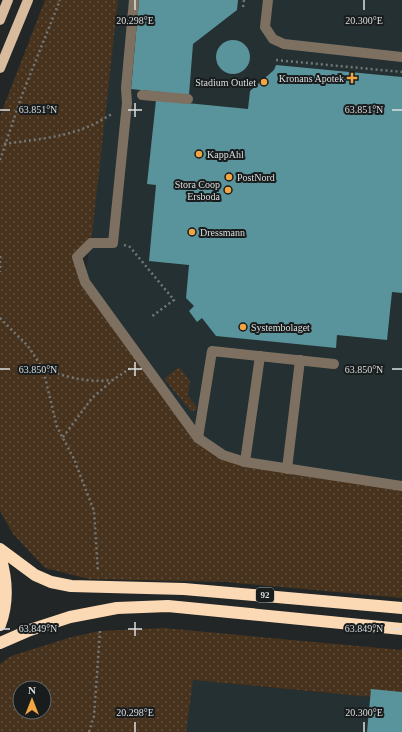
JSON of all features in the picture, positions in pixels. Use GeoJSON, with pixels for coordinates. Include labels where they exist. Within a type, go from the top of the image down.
{"type":"FeatureCollection","features":[{"type":"Feature","properties":{"kind":"highway","name":"92"},"geometry":{"type":"LineString","coordinates":[[0,549],[35,575],[51,582],[71,586],[184,588],[402,608]]}},
{"type":"Feature","properties":{"kind":"highway"},"geometry":{"type":"LineString","coordinates":[[0,556],[5,572],[7,594],[0,625]]}},
{"type":"Feature","properties":{"kind":"highway","name":"92"},"geometry":{"type":"LineString","coordinates":[[0,643],[30,630],[70,617],[118,608],[161,606],[402,629]]}},
{"type":"Feature","properties":{"kind":"main road"},"geometry":{"type":"LineString","coordinates":[[0,20],[8,0]]}},
{"type":"Feature","properties":{"kind":"main road"},"geometry":{"type":"LineString","coordinates":[[0,68],[28,0]]}},
{"type":"Feature","properties":{"kind":"street"},"geometry":{"type":"LineString","coordinates":[[134,0],[126,88],[128,103],[113,243],[91,243],[77,257],[85,282],[198,438],[223,455],[245,462],[402,486]]}},
{"type":"Feature","properties":{"kind":"street"},"geometry":{"type":"LineString","coordinates":[[268,0],[265,28],[273,39],[284,44],[402,57]]}},
{"type":"Feature","properties":{"kind":"street"},"geometry":{"type":"LineString","coordinates":[[142,95],[188,99]]}},
{"type":"Feature","properties":{"kind":"street"},"geometry":{"type":"LineString","coordinates":[[198,438],[212,351],[334,364]]}},
{"type":"Feature","properties":{"kind":"street"},"geometry":{"type":"LineString","coordinates":[[245,462],[260,356]]}},
{"type":"Feature","properties":{"kind":"street"},"geometry":{"type":"LineString","coordinates":[[287,469],[300,360]]}},
{"type":"Feature","properties":{"kind":"path"},"geometry":{"type":"LineString","coordinates":[[0,160],[4,144],[60,0]]}},
{"type":"Feature","properties":{"kind":"path"},"geometry":{"type":"LineString","coordinates":[[243,7],[244,0]]}},
{"type":"Feature","properties":{"kind":"path"},"geometry":{"type":"LineString","coordinates":[[276,60],[402,72]]}},
{"type":"Feature","properties":{"kind":"path"},"geometry":{"type":"LineString","coordinates":[[4,144],[63,136],[86,129],[128,103]]}},
{"type":"Feature","properties":{"kind":"path"},"geometry":{"type":"LineString","coordinates":[[113,243],[130,247],[174,300],[151,317]]}},
{"type":"Feature","properties":{"kind":"path"},"geometry":{"type":"LineString","coordinates":[[0,256],[0,272]]}},
{"type":"Feature","properties":{"kind":"path"},"geometry":{"type":"LineString","coordinates":[[0,318],[28,346],[43,369],[54,417],[74,459],[94,511],[98,572]]}},
{"type":"Feature","properties":{"kind":"path"},"geometry":{"type":"LineString","coordinates":[[63,437],[92,398],[113,380],[142,361]]}},
{"type":"Feature","properties":{"kind":"path"},"geometry":{"type":"LineString","coordinates":[[43,369],[71,379],[94,382],[113,380]]}},
{"type":"Feature","properties":{"kind":"path"},"geometry":{"type":"LineString","coordinates":[[89,732],[94,716],[100,631]]}},
{"type":"Feature","properties":{"kind":"shaded area"},"geometry":{"type":"Polygon","coordinates":[[[45,0],[118,0],[91,243],[77,257],[85,282],[198,438],[223,455],[402,486],[402,598],[227,582],[89,579],[45,568],[13,534],[0,511],[0,116],[45,0]]]}},
{"type":"Feature","properties":{"kind":"shaded area"},"geometry":{"type":"Polygon","coordinates":[[[118,0],[402,0],[402,486],[245,462],[198,438],[85,282],[118,0]]]}},
{"type":"Feature","properties":{"kind":"shaded area"},"geometry":{"type":"Polygon","coordinates":[[[179,367],[190,381],[188,396],[197,407],[194,411],[191,411],[164,379],[179,367]]]}},
{"type":"Feature","properties":{"kind":"shaded area"},"geometry":{"type":"Polygon","coordinates":[[[163,628],[402,650],[402,700],[193,680],[186,732],[0,732],[0,664],[11,656],[72,637],[100,631],[163,628]]]}},
{"type":"Feature","properties":{"kind":"shaded area"},"geometry":{"type":"Polygon","coordinates":[[[192,680],[402,700],[402,732],[186,732],[192,680]]]}},
{"type":"Feature","properties":{"kind":"building"},"geometry":{"type":"Polygon","coordinates":[[[139,0],[238,0],[237,10],[193,44],[189,95],[131,89],[139,0]]]}},
{"type":"Feature","properties":{"kind":"building"},"geometry":{"type":"Polygon","coordinates":[[[236,40],[245,45],[249,50],[249,64],[245,69],[240,73],[230,74],[226,73],[217,64],[216,54],[217,50],[226,41],[236,40]]]}},
{"type":"Feature","properties":{"kind":"building"},"geometry":{"type":"Polygon","coordinates":[[[276,65],[402,77],[402,293],[392,292],[387,340],[337,335],[336,348],[216,336],[202,318],[197,322],[189,311],[194,306],[186,298],[189,265],[149,261],[156,185],[147,184],[156,100],[248,109],[250,91],[274,70],[276,65]]]}},
{"type":"Feature","properties":{"kind":"building"},"geometry":{"type":"Polygon","coordinates":[[[371,689],[402,692],[402,732],[367,732],[371,689]]]}},
{"type":"Feature","properties":{"kind":"place","name":"Kronans Apotek"},"geometry":{"type":"Point","coordinates":[352,78]}},
{"type":"Feature","properties":{"kind":"place","name":"Stadium Outlet"},"geometry":{"type":"Point","coordinates":[264,82]}},
{"type":"Feature","properties":{"kind":"place","name":"KappAhl"},"geometry":{"type":"Point","coordinates":[199,154]}},
{"type":"Feature","properties":{"kind":"place","name":"PostNord"},"geometry":{"type":"Point","coordinates":[229,177]}},
{"type":"Feature","properties":{"kind":"place","name":"Stora Coop Ersboda"},"geometry":{"type":"Point","coordinates":[228,190]}},
{"type":"Feature","properties":{"kind":"place","name":"Dressmann"},"geometry":{"type":"Point","coordinates":[192,232]}},
{"type":"Feature","properties":{"kind":"place","name":"Systembolaget"},"geometry":{"type":"Point","coordinates":[243,327]}}]}
